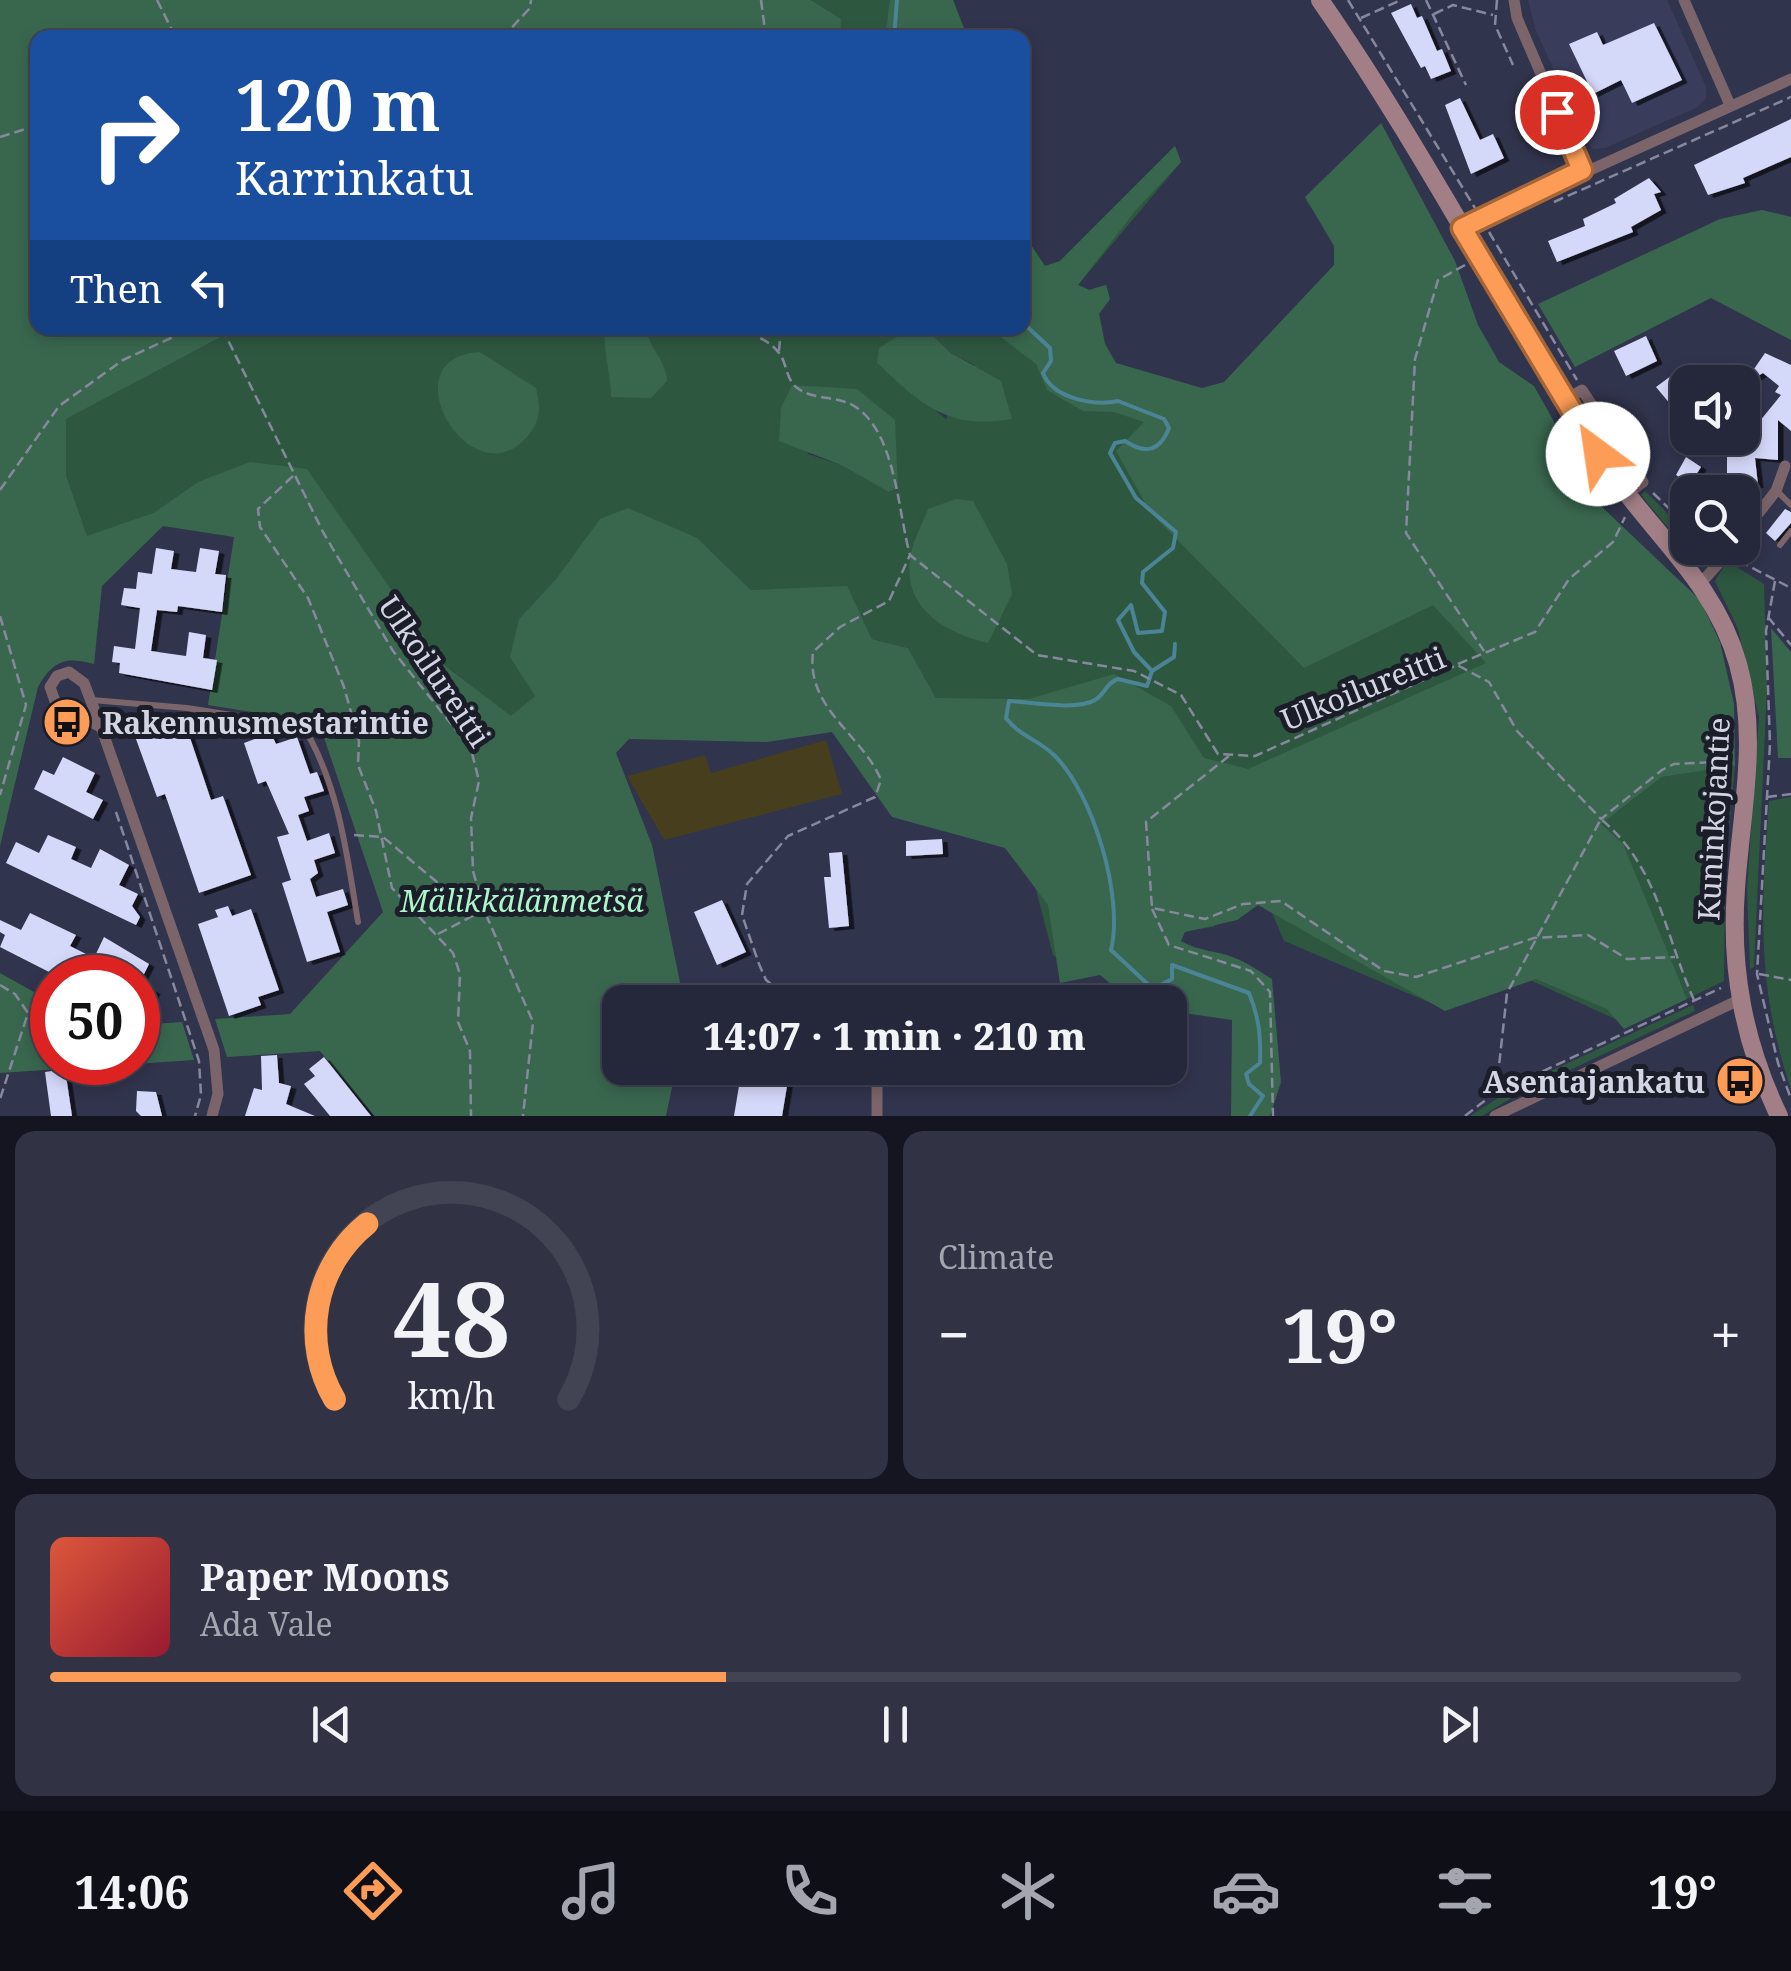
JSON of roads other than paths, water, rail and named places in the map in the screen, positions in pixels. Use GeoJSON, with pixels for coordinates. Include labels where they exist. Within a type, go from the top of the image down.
{"type":"FeatureCollection","features":[{"type":"Feature","properties":{"kind":"main road","name":"Kuninkojantie"},"geometry":{"type":"LineString","coordinates":[[1320,0],[1372,74],[1566,400],[1627,494],[1700,583],[1731,640],[1748,716],[1734,918],[1738,1000],[1754,1061],[1778,1116]]}},
{"type":"Feature","properties":{"kind":"street"},"geometry":{"type":"LineString","coordinates":[[1514,0],[1517,18],[1582,170]]}},
{"type":"Feature","properties":{"kind":"street"},"geometry":{"type":"LineString","coordinates":[[1684,0],[1730,105]]}},
{"type":"Feature","properties":{"kind":"street"},"geometry":{"type":"LineString","coordinates":[[1462,228],[1582,170],[1791,79]]}},
{"type":"Feature","properties":{"kind":"street"},"geometry":{"type":"LineString","coordinates":[[1566,400],[1582,390],[1643,482],[1627,494]]}},
{"type":"Feature","properties":{"kind":"street"},"geometry":{"type":"LineString","coordinates":[[1760,511],[1776,490],[1785,466]]}},
{"type":"Feature","properties":{"kind":"street"},"geometry":{"type":"LineString","coordinates":[[1700,583],[1720,565]]}},
{"type":"Feature","properties":{"kind":"street"},"geometry":{"type":"LineString","coordinates":[[101,727],[56,704],[50,687],[62,673],[75,673],[91,700],[101,727],[214,1050],[218,1094],[212,1116]]}},
{"type":"Feature","properties":{"kind":"street"},"geometry":{"type":"LineString","coordinates":[[1495,1116],[1738,1000]]}},
{"type":"Feature","properties":{"kind":"street"},"geometry":{"type":"LineString","coordinates":[[877,1085],[877,1116]]}},
{"type":"Feature","properties":{"kind":"lane"},"geometry":{"type":"LineString","coordinates":[[1776,490],[1791,505]]}},
{"type":"Feature","properties":{"kind":"lane"},"geometry":{"type":"LineString","coordinates":[[1780,545],[1791,530]]}},
{"type":"Feature","properties":{"kind":"lane"},"geometry":{"type":"LineString","coordinates":[[91,700],[187,708],[303,726],[320,754],[343,834],[358,922]]}},
{"type":"Feature","properties":{"kind":"waterway"},"geometry":{"type":"LineString","coordinates":[[895,30],[897,0]]}},
{"type":"Feature","properties":{"kind":"waterway"},"geometry":{"type":"LineString","coordinates":[[1030,329],[1050,348],[1051,361],[1043,373],[1056,389],[1076,399],[1118,401],[1164,419],[1169,428],[1157,446],[1139,448],[1125,441],[1115,443],[1110,453],[1136,498],[1176,532],[1173,548],[1143,572],[1142,583],[1165,612],[1162,631],[1138,633],[1131,605],[1118,620],[1134,652],[1152,671],[1147,686],[1118,679],[1095,700],[1077,705],[1009,701],[1006,718],[1054,755],[1068,772],[1093,819],[1113,903],[1111,950],[1153,989],[1172,979],[1172,965],[1249,993],[1259,1027],[1260,1063],[1246,1074],[1249,1084],[1263,1096],[1250,1116]]}},
{"type":"Feature","properties":{"kind":"waterway"},"geometry":{"type":"LineString","coordinates":[[1152,671],[1174,657],[1175,644]]}},
{"type":"Feature","properties":{"kind":"place","name":"Rakennusmestarintie"},"geometry":{"type":"Point","coordinates":[67,722]}},
{"type":"Feature","properties":{"kind":"place","name":"Asentajankatu"},"geometry":{"type":"Point","coordinates":[1740,1081]}},
{"type":"Feature","properties":{"kind":"park label","name":"Mälikkälänmetsä"},"geometry":{"type":"Point","coordinates":[522,900]}}]}
